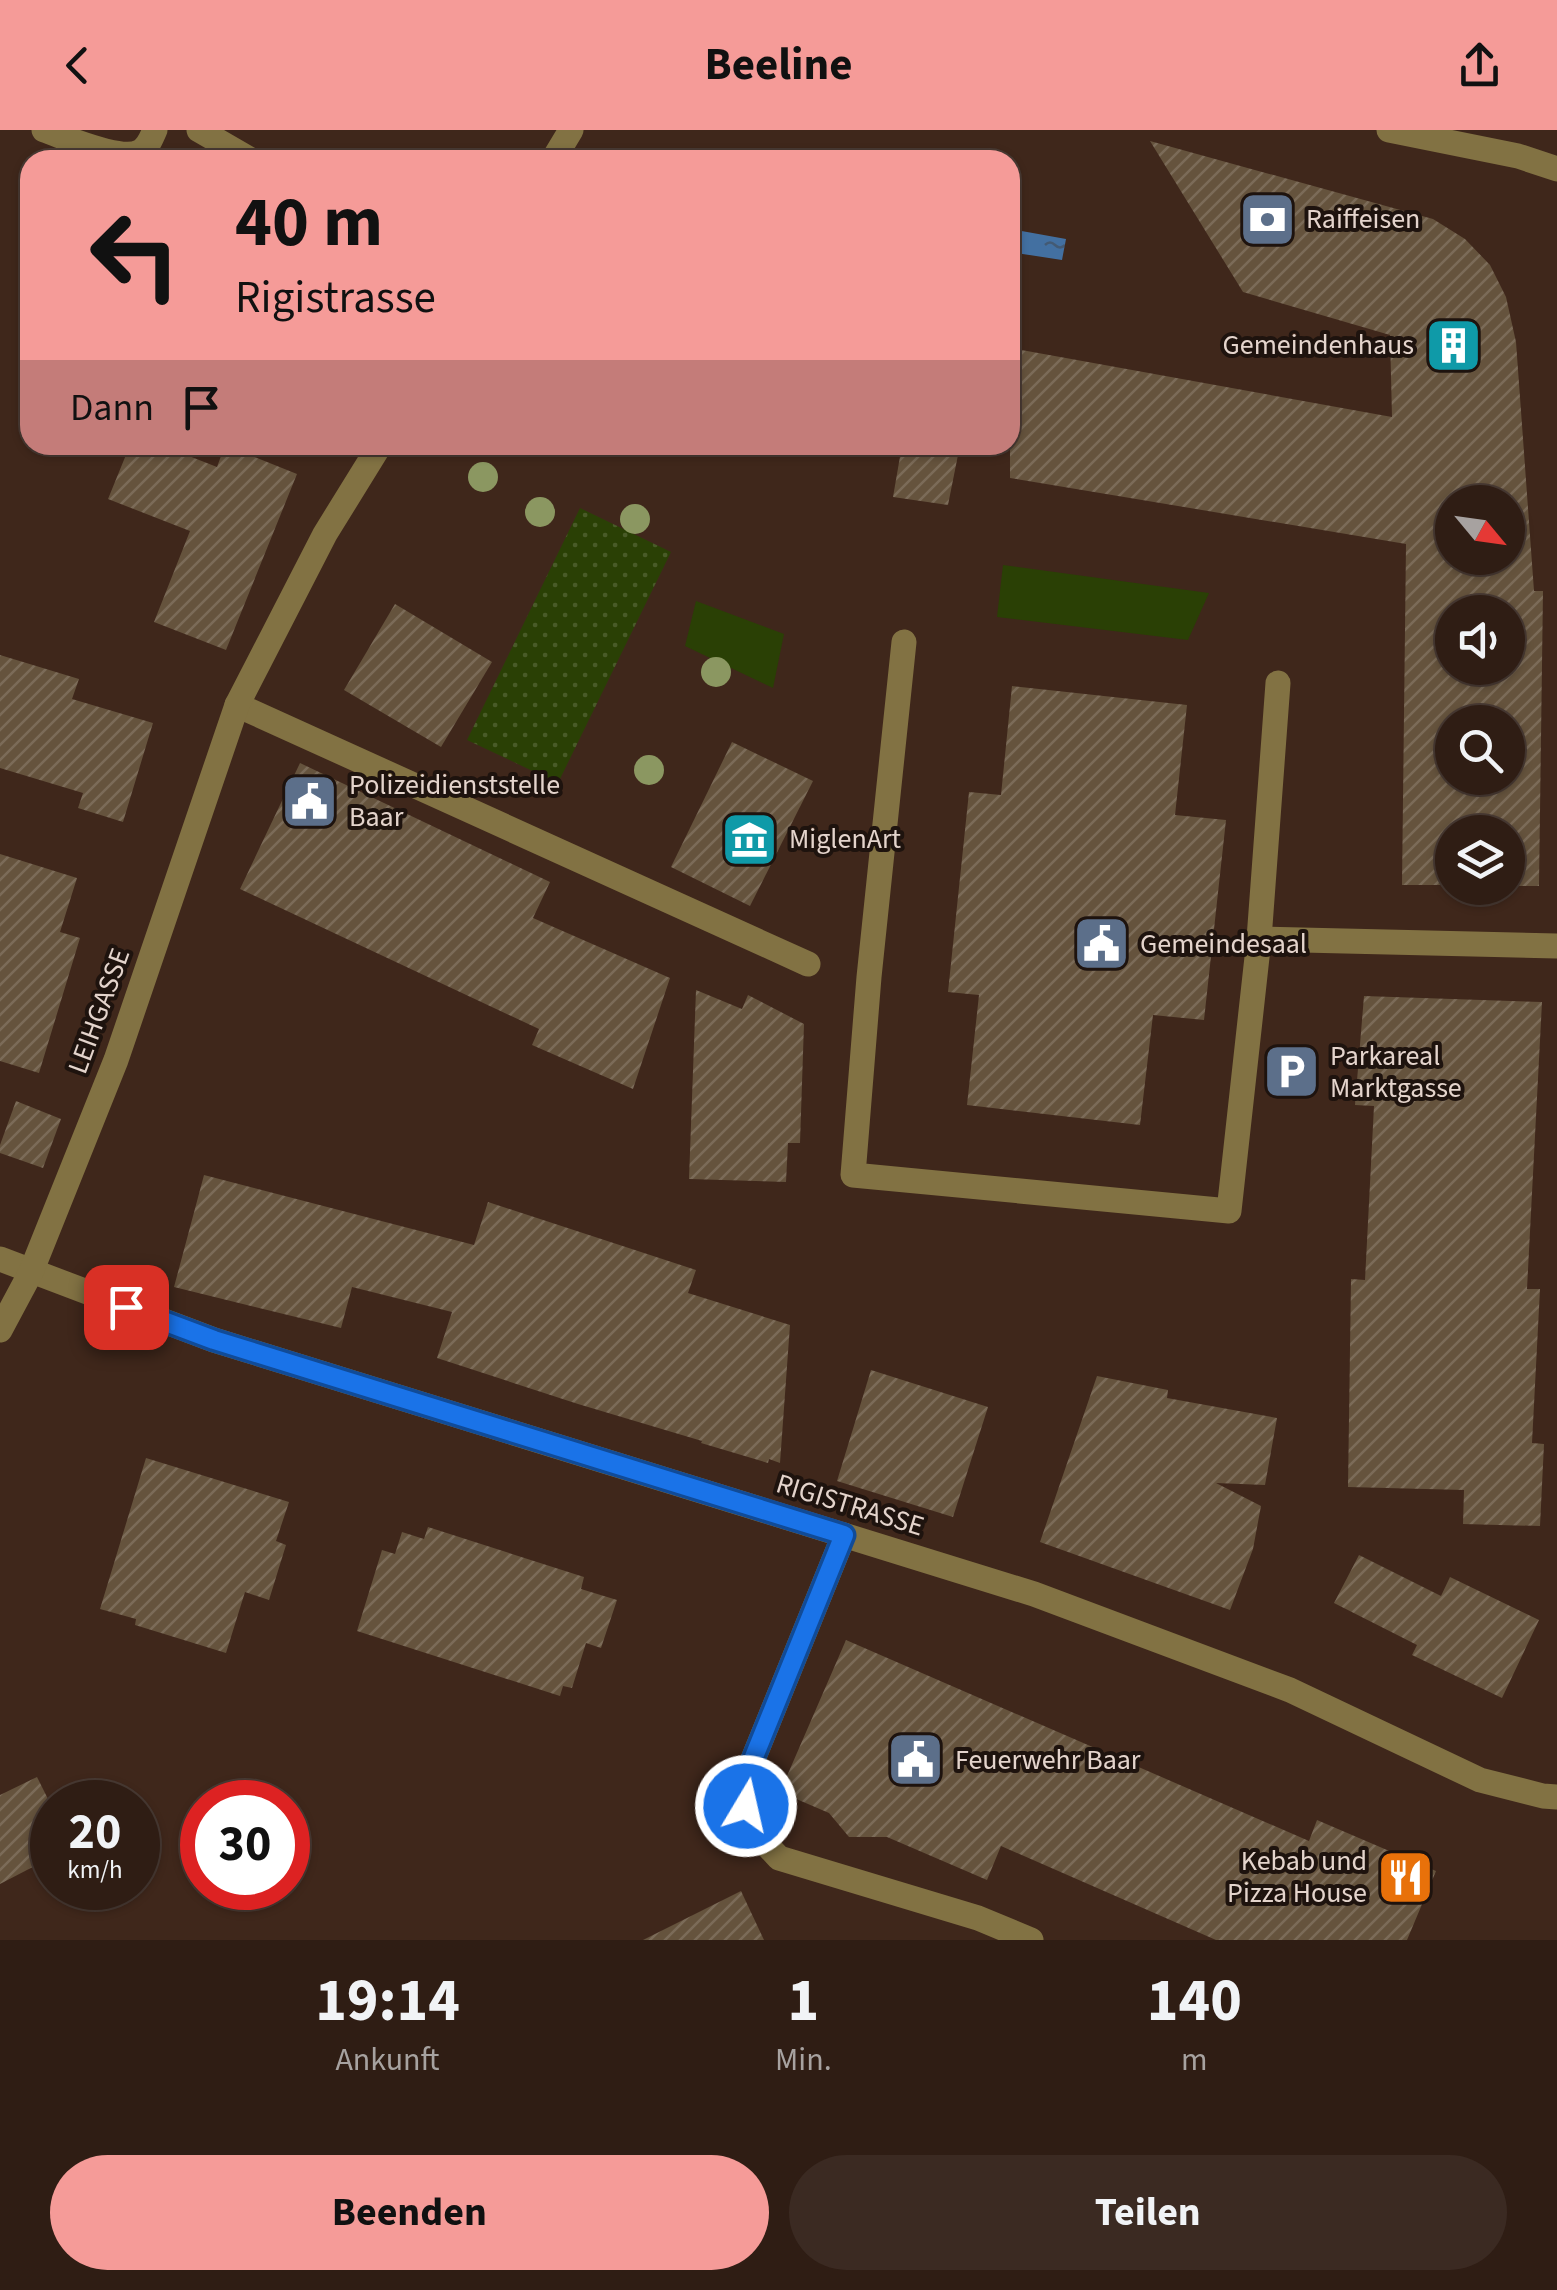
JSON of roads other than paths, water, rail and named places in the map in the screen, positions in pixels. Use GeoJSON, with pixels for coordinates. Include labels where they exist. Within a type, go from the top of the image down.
{"type":"FeatureCollection","features":[{"type":"Feature","properties":{"kind":"street"},"geometry":{"type":"LineString","coordinates":[[44,130],[105,150]]}},
{"type":"Feature","properties":{"kind":"street"},"geometry":{"type":"LineString","coordinates":[[199,130],[234,150]]}},
{"type":"Feature","properties":{"kind":"street"},"geometry":{"type":"LineString","coordinates":[[1389,130],[1518,156],[1557,169]]}},
{"type":"Feature","properties":{"kind":"street","name":"LEIHGASSE"},"geometry":{"type":"LineString","coordinates":[[0,1330],[31,1272],[116,1060],[236,705],[326,534],[374,455]]}},
{"type":"Feature","properties":{"kind":"street"},"geometry":{"type":"LineString","coordinates":[[904,642],[853,1175],[1228,1210],[1259,939],[1278,683]]}},
{"type":"Feature","properties":{"kind":"street"},"geometry":{"type":"LineString","coordinates":[[236,705],[808,964]]}},
{"type":"Feature","properties":{"kind":"street"},"geometry":{"type":"LineString","coordinates":[[1259,939],[1557,946]]}},
{"type":"Feature","properties":{"kind":"street","name":"RIGISTRASSE"},"geometry":{"type":"LineString","coordinates":[[0,1259],[214,1340],[1034,1594],[1290,1690],[1480,1780],[1557,1797]]}},
{"type":"Feature","properties":{"kind":"street"},"geometry":{"type":"LineString","coordinates":[[844,1535],[743,1784],[750,1827],[779,1858],[978,1918],[1031,1940]]}},
{"type":"Feature","properties":{"kind":"water"},"geometry":{"type":"Polygon","coordinates":[[[1020,231],[1066,239],[1062,260],[1020,254],[1020,231]]]}},
{"type":"Feature","properties":{"kind":"place","name":"Raiffeisen"},"geometry":{"type":"Point","coordinates":[1267,219]}},
{"type":"Feature","properties":{"kind":"place","name":"Gemeindenhaus"},"geometry":{"type":"Point","coordinates":[1453,345]}},
{"type":"Feature","properties":{"kind":"place","name":"Polizeidienststelle Baar"},"geometry":{"type":"Point","coordinates":[310,801]}},
{"type":"Feature","properties":{"kind":"place","name":"MiglenArt"},"geometry":{"type":"Point","coordinates":[750,839]}},
{"type":"Feature","properties":{"kind":"place","name":"Gemeindesaal"},"geometry":{"type":"Point","coordinates":[1101,944]}},
{"type":"Feature","properties":{"kind":"place","name":"Parkareal Marktgasse"},"geometry":{"type":"Point","coordinates":[1291,1072]}},
{"type":"Feature","properties":{"kind":"place","name":"Feuerwehr Baar"},"geometry":{"type":"Point","coordinates":[916,1760]}},
{"type":"Feature","properties":{"kind":"place","name":"Kebab und Pizza House"},"geometry":{"type":"Point","coordinates":[1406,1877]}}]}
